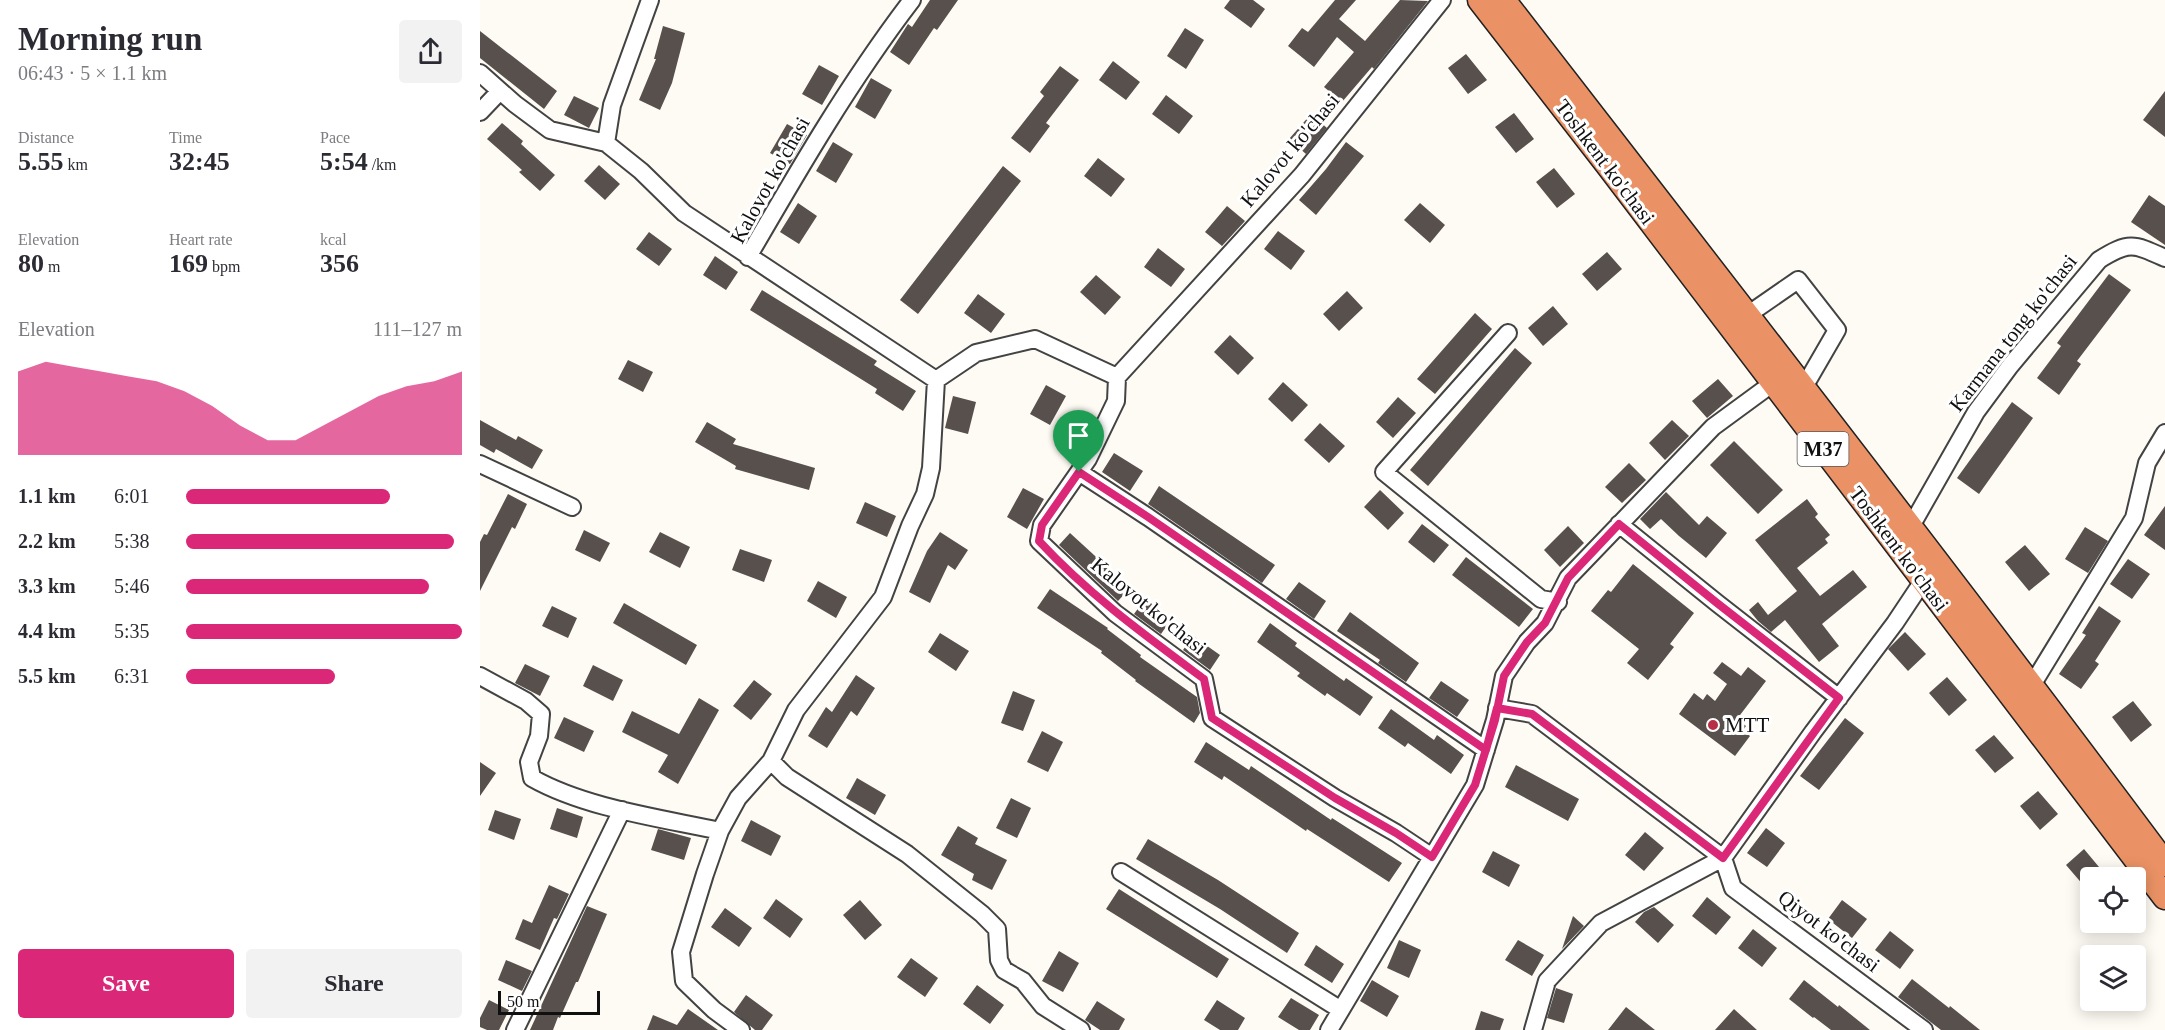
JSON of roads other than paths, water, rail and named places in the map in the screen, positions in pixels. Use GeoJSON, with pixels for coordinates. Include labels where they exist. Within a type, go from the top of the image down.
{"type":"FeatureCollection","features":[{"type":"Feature","properties":{"kind":"highway","name":"Toshkent ko'chasi"},"geometry":{"type":"LineString","coordinates":[[1480,0],[2165,897]]}},
{"type":"Feature","properties":{"kind":"highway","name":"Toshkent ko'chasi"},"geometry":{"type":"LineString","coordinates":[[1503,0],[1746,316],[1804,387],[2165,864]]}},
{"type":"Feature","properties":{"kind":"street"},"geometry":{"type":"LineString","coordinates":[[606,143],[612,105],[650,0]]}},
{"type":"Feature","properties":{"kind":"street","name":"Kalovot ko'chasi"},"geometry":{"type":"LineString","coordinates":[[912,0],[884,36],[823,129],[748,257],[936,380]]}},
{"type":"Feature","properties":{"kind":"street","name":"Kalovot ko'chasi"},"geometry":{"type":"LineString","coordinates":[[1432,857],[1335,798],[1212,718],[1204,679],[1115,613],[1056,560],[1039,541],[1042,525],[1088,459],[1116,401],[1117,377],[1302,175],[1442,0]]}},
{"type":"Feature","properties":{"kind":"street"},"geometry":{"type":"LineString","coordinates":[[480,72],[500,91],[550,130],[606,143],[641,171],[684,213],[748,257]]}},
{"type":"Feature","properties":{"kind":"street"},"geometry":{"type":"LineString","coordinates":[[480,112],[500,91]]}},
{"type":"Feature","properties":{"kind":"street","name":"Karmana tong ko'chasi"},"geometry":{"type":"LineString","coordinates":[[1910,528],[1976,412],[2010,366],[2099,261],[2118,248],[2138,246],[2165,258]]}},
{"type":"Feature","properties":{"kind":"street"},"geometry":{"type":"LineString","coordinates":[[1746,316],[1798,280],[1837,330],[1804,387]]}},
{"type":"Feature","properties":{"kind":"street"},"geometry":{"type":"LineString","coordinates":[[1508,333],[1384,472],[1541,599],[1558,602]]}},
{"type":"Feature","properties":{"kind":"street"},"geometry":{"type":"LineString","coordinates":[[741,1030],[714,1010],[684,981],[681,952],[720,831],[738,798],[771,761],[796,710],[883,597],[910,526],[925,494],[931,468],[936,380],[976,353],[1035,339],[1117,377]]}},
{"type":"Feature","properties":{"kind":"street"},"geometry":{"type":"LineString","coordinates":[[1329,1030],[1475,785],[1504,676],[1527,642],[1545,623],[1558,602],[1568,578],[1713,428],[1773,383]]}},
{"type":"Feature","properties":{"kind":"street"},"geometry":{"type":"LineString","coordinates":[[2031,685],[2134,518],[2147,463],[2165,433]]}},
{"type":"Feature","properties":{"kind":"street"},"geometry":{"type":"LineString","coordinates":[[480,464],[572,507]]}},
{"type":"Feature","properties":{"kind":"street"},"geometry":{"type":"LineString","coordinates":[[1079,472],[1486,750]]}},
{"type":"Feature","properties":{"kind":"street"},"geometry":{"type":"LineString","coordinates":[[1619,524],[1839,698]]}},
{"type":"Feature","properties":{"kind":"street"},"geometry":{"type":"LineString","coordinates":[[1533,1030],[1547,981],[1601,923],[1723,858],[1895,623],[1923,581]]}},
{"type":"Feature","properties":{"kind":"street"},"geometry":{"type":"LineString","coordinates":[[480,676],[526,700],[541,714],[539,736],[529,762],[532,778],[555,791],[622,810],[720,831]]}},
{"type":"Feature","properties":{"kind":"street"},"geometry":{"type":"LineString","coordinates":[[1497,708],[1532,714],[1723,858]]}},
{"type":"Feature","properties":{"kind":"street"},"geometry":{"type":"LineString","coordinates":[[771,761],[788,777],[907,854],[982,914],[997,929],[999,960],[1004,970],[1023,981],[1043,1006],[1081,1030]]}},
{"type":"Feature","properties":{"kind":"street"},"geometry":{"type":"LineString","coordinates":[[515,1030],[622,810]]}},
{"type":"Feature","properties":{"kind":"street","name":"Qiyot ko'chasi"},"geometry":{"type":"LineString","coordinates":[[1723,858],[1733,888],[1924,1030]]}},
{"type":"Feature","properties":{"kind":"street"},"geometry":{"type":"LineString","coordinates":[[1121,872],[1341,1010]]}},
{"type":"Feature","properties":{"kind":"place","name":"MTT"},"geometry":{"type":"Point","coordinates":[1713,725]}}]}
